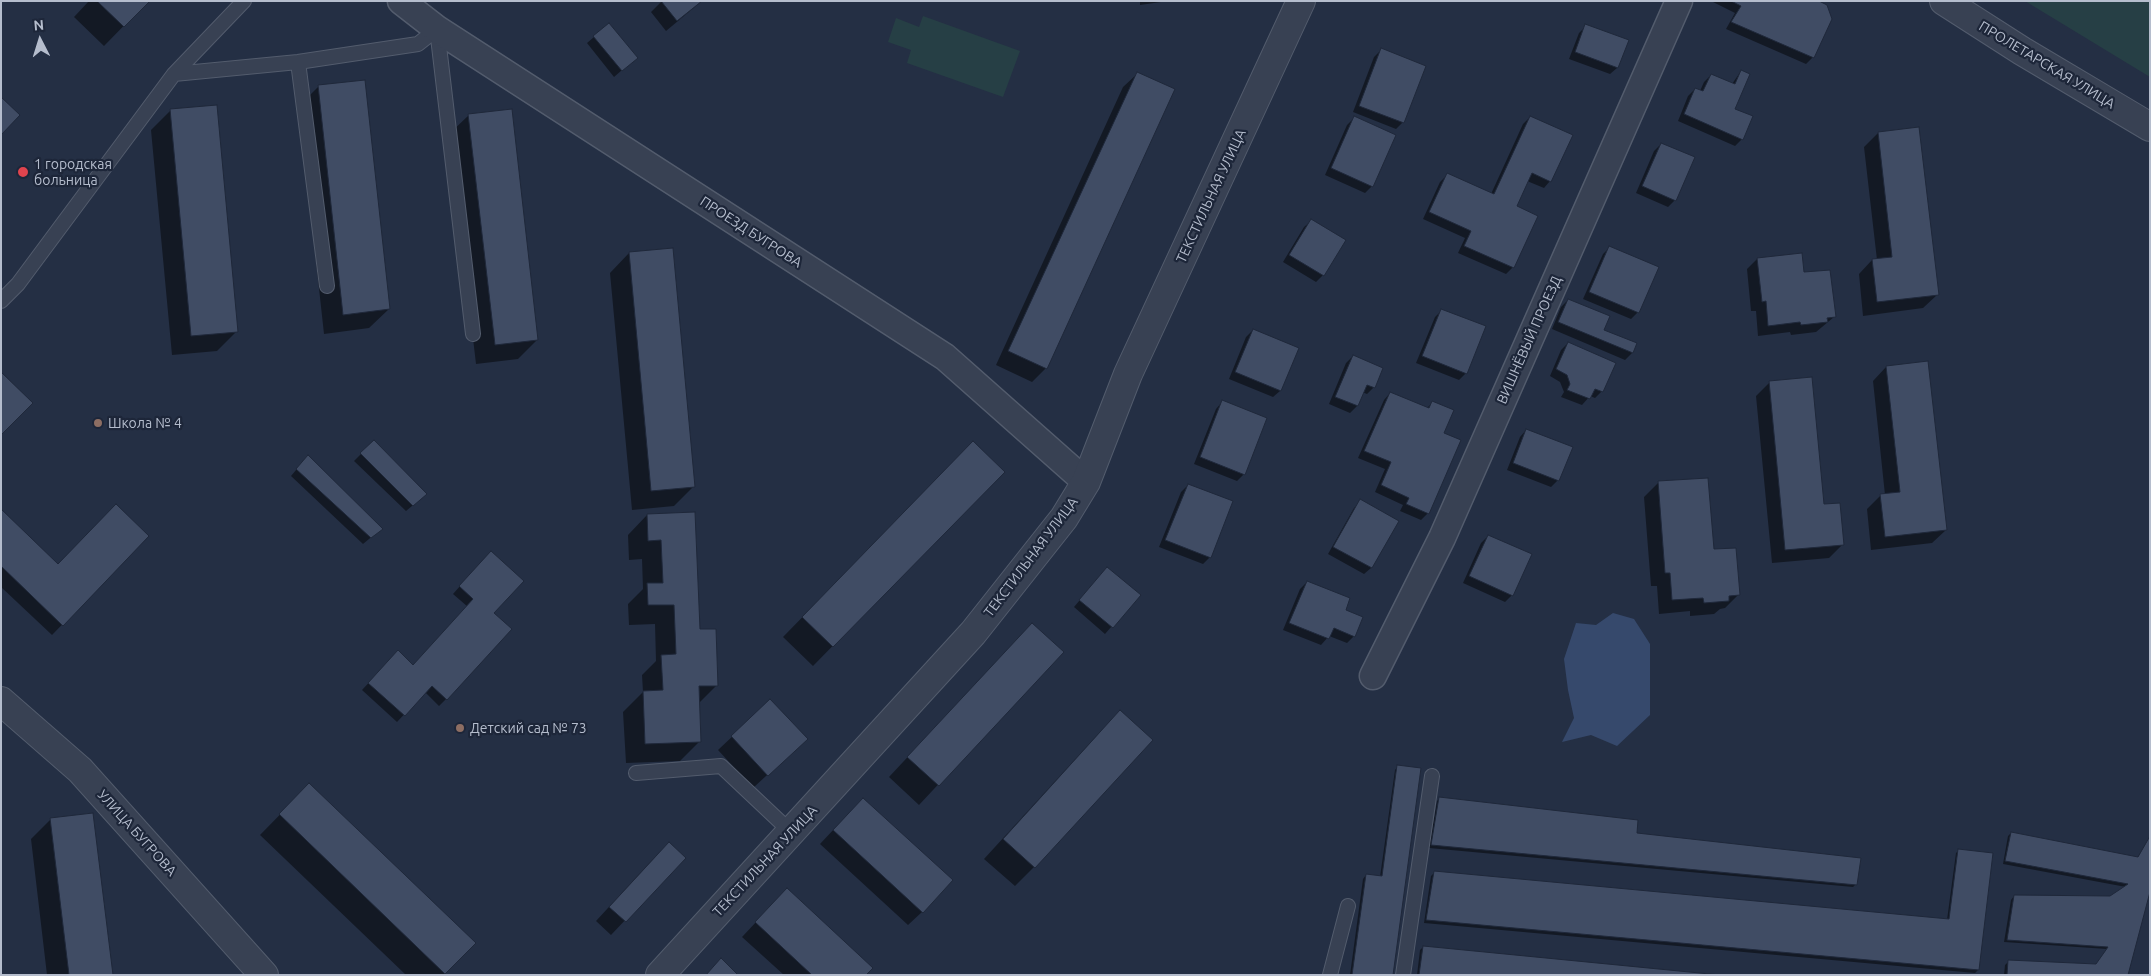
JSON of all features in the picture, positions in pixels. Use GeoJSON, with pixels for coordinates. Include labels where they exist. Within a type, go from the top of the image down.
{"type":"FeatureCollection","features":[{"type":"Feature","properties":{"kind":"street","name":"ПРОЕЗД БУГРОВА"},"geometry":{"type":"LineString","coordinates":[[401,1],[437,29],[945,356],[1086,482]]}},
{"type":"Feature","properties":{"kind":"street","name":"ТЕКСТИЛЬНАЯ УЛИЦА"},"geometry":{"type":"LineString","coordinates":[[660,975],[792,833],[973,633],[1064,518],[1086,482],[1128,374],[1301,1]]}},
{"type":"Feature","properties":{"kind":"street","name":"ВИШНЁВЫЙ ПРОЕЗД"},"geometry":{"type":"LineString","coordinates":[[1373,676],[1442,538],[1679,1]]}},
{"type":"Feature","properties":{"kind":"street","name":"ПРОЛЕТАРСКАЯ УЛИЦА"},"geometry":{"type":"LineString","coordinates":[[1944,1],[2022,51],[2150,127]]}},
{"type":"Feature","properties":{"kind":"street","name":"УЛИЦА БУГРОВА"},"geometry":{"type":"LineString","coordinates":[[1,701],[80,770],[264,975]]}},
{"type":"Feature","properties":{"kind":"lane"},"geometry":{"type":"LineString","coordinates":[[1,302],[18,284],[174,74],[244,1]]}},
{"type":"Feature","properties":{"kind":"lane"},"geometry":{"type":"LineString","coordinates":[[174,74],[298,62],[418,44],[437,29]]}},
{"type":"Feature","properties":{"kind":"lane"},"geometry":{"type":"LineString","coordinates":[[437,29],[473,334]]}},
{"type":"Feature","properties":{"kind":"lane"},"geometry":{"type":"LineString","coordinates":[[298,62],[326,286]]}},
{"type":"Feature","properties":{"kind":"lane"},"geometry":{"type":"LineString","coordinates":[[636,773],[721,766],[792,833]]}},
{"type":"Feature","properties":{"kind":"lane"},"geometry":{"type":"LineString","coordinates":[[1403,975],[1432,776]]}},
{"type":"Feature","properties":{"kind":"lane"},"geometry":{"type":"LineString","coordinates":[[1330,975],[1348,906]]}},
{"type":"Feature","properties":{"kind":"green space"},"geometry":{"type":"Polygon","coordinates":[[[2025,1],[2150,1],[2150,77],[2025,1]]]}},
{"type":"Feature","properties":{"kind":"green space"},"geometry":{"type":"Polygon","coordinates":[[[923,16],[1020,51],[1003,97],[907,63],[911,50],[888,42],[896,18],[919,27],[923,16]]]}},
{"type":"Feature","properties":{"kind":"water"},"geometry":{"type":"Polygon","coordinates":[[[1613,613],[1634,619],[1650,644],[1650,715],[1617,746],[1591,735],[1562,742],[1574,718],[1564,659],[1576,623],[1596,625],[1613,613]]]}},
{"type":"Feature","properties":{"kind":"building"},"geometry":{"type":"Polygon","coordinates":[[[97,1],[150,1],[124,27],[97,1]]]}},
{"type":"Feature","properties":{"kind":"building"},"geometry":{"type":"Polygon","coordinates":[[[661,1],[702,1],[677,21],[661,1]]]}},
{"type":"Feature","properties":{"kind":"building"},"geometry":{"type":"Polygon","coordinates":[[[1731,1],[1819,1],[1827,5],[1832,19],[1814,58],[1731,22],[1741,6],[1731,1]]]}},
{"type":"Feature","properties":{"kind":"building"},"geometry":{"type":"Polygon","coordinates":[[[609,23],[638,58],[622,71],[593,36],[609,23]]]}},
{"type":"Feature","properties":{"kind":"building"},"geometry":{"type":"Polygon","coordinates":[[[1585,24],[1629,40],[1618,68],[1575,52],[1585,24]]]}},
{"type":"Feature","properties":{"kind":"building"},"geometry":{"type":"Polygon","coordinates":[[[1381,48],[1426,66],[1404,123],[1359,106],[1381,48]]]}},
{"type":"Feature","properties":{"kind":"building"},"geometry":{"type":"Polygon","coordinates":[[[1741,70],[1750,74],[1735,109],[1753,116],[1743,140],[1684,114],[1695,88],[1703,91],[1711,74],[1735,84],[1741,70]]]}},
{"type":"Feature","properties":{"kind":"building"},"geometry":{"type":"Polygon","coordinates":[[[1137,72],[1175,89],[1047,369],[1008,351],[1137,72]]]}},
{"type":"Feature","properties":{"kind":"building"},"geometry":{"type":"Polygon","coordinates":[[[365,80],[390,309],[343,315],[318,85],[365,80]]]}},
{"type":"Feature","properties":{"kind":"building"},"geometry":{"type":"Polygon","coordinates":[[[1,97],[20,115],[1,135],[1,97]]]}},
{"type":"Feature","properties":{"kind":"building"},"geometry":{"type":"Polygon","coordinates":[[[217,105],[238,332],[191,336],[170,109],[217,105]]]}},
{"type":"Feature","properties":{"kind":"building"},"geometry":{"type":"Polygon","coordinates":[[[512,109],[538,340],[495,345],[468,114],[512,109]]]}},
{"type":"Feature","properties":{"kind":"building"},"geometry":{"type":"Polygon","coordinates":[[[1354,116],[1396,135],[1373,187],[1331,168],[1354,116]]]}},
{"type":"Feature","properties":{"kind":"building"},"geometry":{"type":"Polygon","coordinates":[[[1530,116],[1573,135],[1551,182],[1532,173],[1517,206],[1538,216],[1514,268],[1464,246],[1471,231],[1429,212],[1447,173],[1494,194],[1530,116]]]}},
{"type":"Feature","properties":{"kind":"building"},"geometry":{"type":"Polygon","coordinates":[[[1919,127],[1939,295],[1877,302],[1872,259],[1892,257],[1878,132],[1919,127]]]}},
{"type":"Feature","properties":{"kind":"building"},"geometry":{"type":"Polygon","coordinates":[[[1661,143],[1695,157],[1676,201],[1642,186],[1661,143]]]}},
{"type":"Feature","properties":{"kind":"building"},"geometry":{"type":"Polygon","coordinates":[[[1311,219],[1346,240],[1324,276],[1289,255],[1311,219]]]}},
{"type":"Feature","properties":{"kind":"building"},"geometry":{"type":"Polygon","coordinates":[[[1609,246],[1659,267],[1639,313],[1589,292],[1609,246]]]}},
{"type":"Feature","properties":{"kind":"building"},"geometry":{"type":"Polygon","coordinates":[[[673,248],[695,487],[651,491],[629,252],[673,248]]]}},
{"type":"Feature","properties":{"kind":"building"},"geometry":{"type":"Polygon","coordinates":[[[1802,253],[1804,272],[1830,270],[1836,317],[1827,318],[1828,322],[1801,325],[1800,322],[1768,326],[1766,301],[1762,302],[1757,258],[1802,253]]]}},
{"type":"Feature","properties":{"kind":"building"},"geometry":{"type":"Polygon","coordinates":[[[1568,299],[1610,316],[1604,330],[1637,343],[1633,353],[1558,322],[1568,299]]]}},
{"type":"Feature","properties":{"kind":"building"},"geometry":{"type":"Polygon","coordinates":[[[1441,309],[1486,326],[1467,374],[1422,356],[1441,309]]]}},
{"type":"Feature","properties":{"kind":"building"},"geometry":{"type":"Polygon","coordinates":[[[1253,329],[1299,348],[1281,391],[1235,372],[1253,329]]]}},
{"type":"Feature","properties":{"kind":"building"},"geometry":{"type":"Polygon","coordinates":[[[1568,342],[1616,363],[1603,392],[1595,389],[1590,399],[1567,390],[1570,384],[1567,375],[1556,369],[1568,342]]]}},
{"type":"Feature","properties":{"kind":"building"},"geometry":{"type":"Polygon","coordinates":[[[1353,355],[1383,368],[1375,388],[1367,385],[1358,406],[1335,397],[1353,355]]]}},
{"type":"Feature","properties":{"kind":"building"},"geometry":{"type":"Polygon","coordinates":[[[1928,361],[1947,530],[1885,537],[1880,494],[1900,492],[1886,366],[1928,361]]]}},
{"type":"Feature","properties":{"kind":"building"},"geometry":{"type":"Polygon","coordinates":[[[1,372],[33,403],[1,435],[1,372]]]}},
{"type":"Feature","properties":{"kind":"building"},"geometry":{"type":"Polygon","coordinates":[[[1812,377],[1824,504],[1840,503],[1844,545],[1785,550],[1769,381],[1812,377]]]}},
{"type":"Feature","properties":{"kind":"building"},"geometry":{"type":"Polygon","coordinates":[[[1390,392],[1429,408],[1432,401],[1454,410],[1444,433],[1461,440],[1429,514],[1406,504],[1409,498],[1381,485],[1391,462],[1364,451],[1390,392]]]}},
{"type":"Feature","properties":{"kind":"building"},"geometry":{"type":"Polygon","coordinates":[[[1222,400],[1267,418],[1245,475],[1200,457],[1222,400]]]}},
{"type":"Feature","properties":{"kind":"building"},"geometry":{"type":"Polygon","coordinates":[[[1526,429],[1573,447],[1559,481],[1513,463],[1526,429]]]}},
{"type":"Feature","properties":{"kind":"building"},"geometry":{"type":"Polygon","coordinates":[[[374,440],[427,494],[413,506],[360,453],[374,440]]]}},
{"type":"Feature","properties":{"kind":"building"},"geometry":{"type":"Polygon","coordinates":[[[973,441],[1005,472],[833,647],[802,617],[973,441]]]}},
{"type":"Feature","properties":{"kind":"building"},"geometry":{"type":"Polygon","coordinates":[[[308,455],[383,529],[371,538],[296,469],[308,455]]]}},
{"type":"Feature","properties":{"kind":"building"},"geometry":{"type":"Polygon","coordinates":[[[1708,478],[1714,549],[1736,548],[1740,595],[1729,596],[1729,601],[1704,603],[1703,598],[1672,600],[1670,573],[1665,573],[1658,481],[1708,478]]]}},
{"type":"Feature","properties":{"kind":"building"},"geometry":{"type":"Polygon","coordinates":[[[1188,484],[1233,501],[1211,558],[1165,540],[1188,484]]]}},
{"type":"Feature","properties":{"kind":"building"},"geometry":{"type":"Polygon","coordinates":[[[1360,499],[1399,521],[1372,568],[1333,547],[1360,499]]]}},
{"type":"Feature","properties":{"kind":"building"},"geometry":{"type":"Polygon","coordinates":[[[116,504],[149,536],[63,626],[1,566],[1,509],[58,564],[116,504]]]}},
{"type":"Feature","properties":{"kind":"building"},"geometry":{"type":"Polygon","coordinates":[[[695,512],[700,629],[716,629],[718,686],[699,686],[701,742],[645,744],[643,691],[663,690],[661,655],[676,654],[674,605],[648,605],[647,583],[663,583],[661,540],[648,541],[647,514],[695,512]]]}},
{"type":"Feature","properties":{"kind":"building"},"geometry":{"type":"Polygon","coordinates":[[[1488,535],[1532,554],[1513,596],[1469,576],[1488,535]]]}},
{"type":"Feature","properties":{"kind":"building"},"geometry":{"type":"Polygon","coordinates":[[[491,551],[524,581],[494,613],[512,629],[447,700],[432,686],[405,716],[368,683],[398,650],[413,665],[473,599],[459,586],[491,551]]]}},
{"type":"Feature","properties":{"kind":"building"},"geometry":{"type":"Polygon","coordinates":[[[1107,567],[1141,595],[1113,628],[1079,600],[1107,567]]]}},
{"type":"Feature","properties":{"kind":"building"},"geometry":{"type":"Polygon","coordinates":[[[1307,581],[1350,598],[1346,610],[1363,617],[1355,637],[1334,628],[1329,639],[1289,623],[1307,581]]]}},
{"type":"Feature","properties":{"kind":"building"},"geometry":{"type":"Polygon","coordinates":[[[1032,623],[1064,652],[939,786],[907,757],[1032,623]]]}},
{"type":"Feature","properties":{"kind":"building"},"geometry":{"type":"Polygon","coordinates":[[[770,699],[808,739],[768,776],[731,736],[770,699]]]}},
{"type":"Feature","properties":{"kind":"building"},"geometry":{"type":"Polygon","coordinates":[[[1120,710],[1153,740],[1035,868],[1003,839],[1120,710]]]}},
{"type":"Feature","properties":{"kind":"building"},"geometry":{"type":"Polygon","coordinates":[[[1397,765],[1421,768],[1393,975],[1352,975],[1366,874],[1382,876],[1397,765]]]}},
{"type":"Feature","properties":{"kind":"building"},"geometry":{"type":"Polygon","coordinates":[[[309,783],[476,943],[445,974],[279,814],[309,783]]]}},
{"type":"Feature","properties":{"kind":"building"},"geometry":{"type":"Polygon","coordinates":[[[1439,797],[1638,820],[1637,833],[1861,858],[1857,885],[1431,845],[1439,797]]]}},
{"type":"Feature","properties":{"kind":"building"},"geometry":{"type":"Polygon","coordinates":[[[863,798],[953,880],[923,913],[833,830],[863,798]]]}},
{"type":"Feature","properties":{"kind":"building"},"geometry":{"type":"Polygon","coordinates":[[[93,813],[113,975],[69,975],[50,818],[93,813]]]}},
{"type":"Feature","properties":{"kind":"building"},"geometry":{"type":"Polygon","coordinates":[[[2011,832],[2138,857],[2150,836],[2150,892],[2128,975],[2007,975],[2008,960],[2096,964],[2108,947],[2007,940],[2014,895],[2110,896],[2128,884],[2005,861],[2011,832]]]}},
{"type":"Feature","properties":{"kind":"building"},"geometry":{"type":"Polygon","coordinates":[[[669,842],[686,858],[626,922],[609,907],[669,842]]]}},
{"type":"Feature","properties":{"kind":"building"},"geometry":{"type":"Polygon","coordinates":[[[1958,849],[1993,853],[1979,970],[1426,920],[1434,871],[1949,919],[1958,849]]]}},
{"type":"Feature","properties":{"kind":"building"},"geometry":{"type":"Polygon","coordinates":[[[787,888],[873,968],[866,975],[812,975],[755,922],[787,888]]]}},
{"type":"Feature","properties":{"kind":"building"},"geometry":{"type":"Polygon","coordinates":[[[1423,946],[1720,975],[1419,975],[1423,946]]]}},
{"type":"Feature","properties":{"kind":"building"},"geometry":{"type":"Polygon","coordinates":[[[721,958],[738,975],[706,975],[721,958]]]}},
{"type":"Feature","properties":{"kind":"place","name":"1 городская больница"},"geometry":{"type":"Point","coordinates":[23,172]}},
{"type":"Feature","properties":{"kind":"place","name":"Школа № 4"},"geometry":{"type":"Point","coordinates":[98,423]}},
{"type":"Feature","properties":{"kind":"place","name":"Детский сад № 73"},"geometry":{"type":"Point","coordinates":[460,728]}}]}
